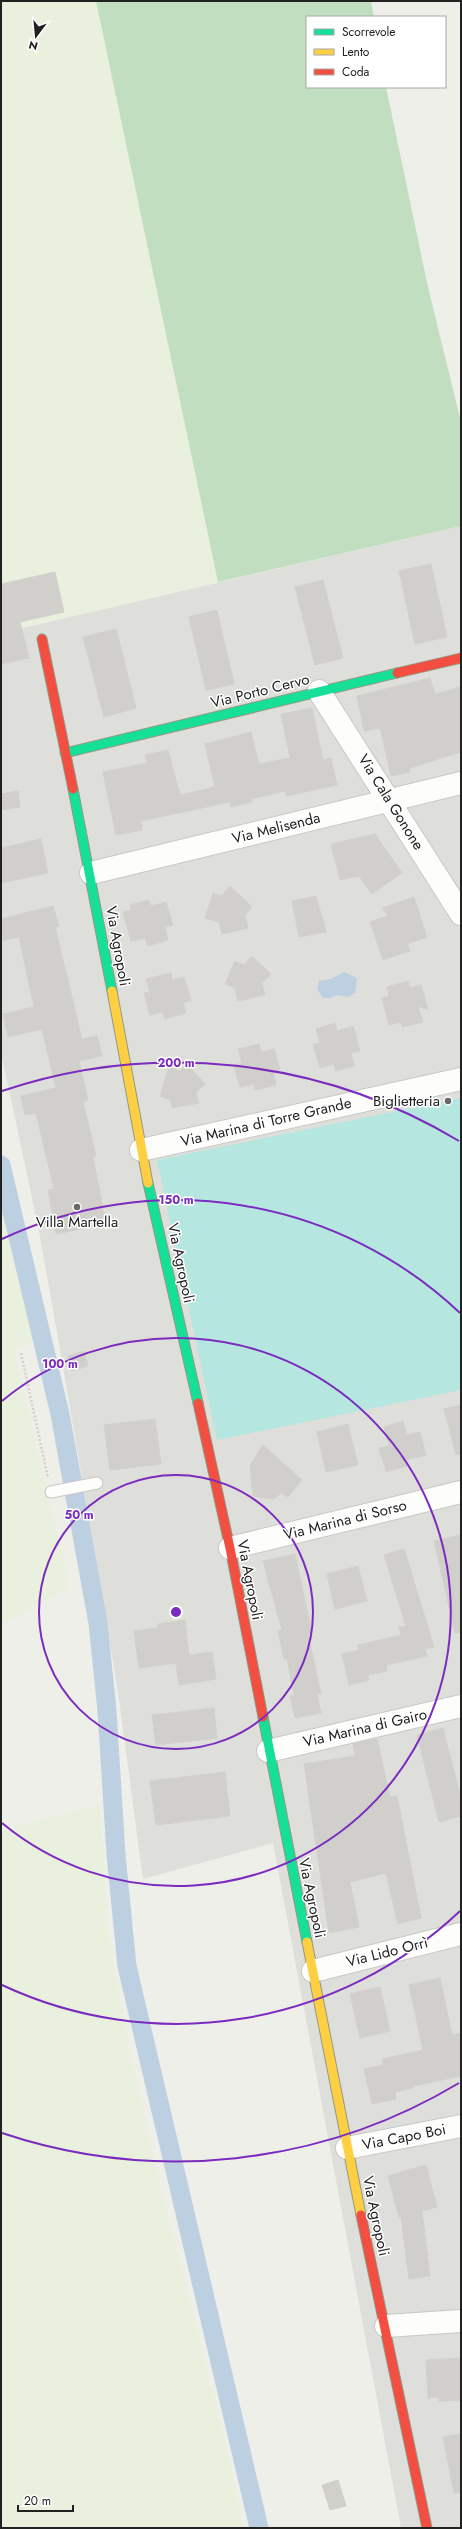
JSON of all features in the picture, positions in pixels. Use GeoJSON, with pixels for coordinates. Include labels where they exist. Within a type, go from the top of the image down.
{"type":"FeatureCollection","features":[{"type":"Feature","properties":{"kind":"street","name":"Via Agropoli"},"geometry":{"type":"LineString","coordinates":[[42,639],[91,873],[142,1150],[230,1548],[268,1751],[347,2148],[386,2326],[427,2528]]}},
{"type":"Feature","properties":{"kind":"street","name":"Via Porto Cervo"},"geometry":{"type":"LineString","coordinates":[[65,753],[461,658]]}},
{"type":"Feature","properties":{"kind":"street","name":"Via Cala Gonone"},"geometry":{"type":"LineString","coordinates":[[319,691],[390,800],[461,914]]}},
{"type":"Feature","properties":{"kind":"street","name":"Via Melisenda"},"geometry":{"type":"LineString","coordinates":[[91,873],[461,784]]}},
{"type":"Feature","properties":{"kind":"street","name":"Via Marina di Torre Grande"},"geometry":{"type":"LineString","coordinates":[[142,1150],[461,1078]]}},
{"type":"Feature","properties":{"kind":"street","name":"Via Marina di Sorso"},"geometry":{"type":"LineString","coordinates":[[230,1548],[461,1492]]}},
{"type":"Feature","properties":{"kind":"street","name":"Via Marina di Gairo"},"geometry":{"type":"LineString","coordinates":[[268,1751],[461,1706]]}},
{"type":"Feature","properties":{"kind":"street","name":"Via Lido Orrì"},"geometry":{"type":"LineString","coordinates":[[313,1971],[461,1934]]}},
{"type":"Feature","properties":{"kind":"street","name":"Via Capo Boi"},"geometry":{"type":"LineString","coordinates":[[347,2148],[461,2126]]}},
{"type":"Feature","properties":{"kind":"street"},"geometry":{"type":"LineString","coordinates":[[386,2326],[461,2321]]}},
{"type":"Feature","properties":{"kind":"lane"},"geometry":{"type":"LineString","coordinates":[[51,1492],[97,1483]]}},
{"type":"Feature","properties":{"kind":"path"},"geometry":{"type":"LineString","coordinates":[[21,1353],[51,1492]]}},
{"type":"Feature","properties":{"kind":"shaded area"},"geometry":{"type":"Polygon","coordinates":[[[461,526],[461,2528],[401,2528],[273,1843],[143,1879],[118,1692],[61,1355],[38,1226],[1,1053],[1,633],[461,526]]]}},
{"type":"Feature","properties":{"kind":"shaded area"},"geometry":{"type":"Polygon","coordinates":[[[344,972],[357,978],[355,993],[348,997],[337,995],[330,998],[323,998],[317,989],[319,981],[331,979],[344,972]]]}},
{"type":"Feature","properties":{"kind":"shaded area"},"geometry":{"type":"Polygon","coordinates":[[[461,1098],[461,1390],[217,1440],[157,1160],[461,1098]]]}},
{"type":"Feature","properties":{"kind":"green space"},"geometry":{"type":"Polygon","coordinates":[[[1,1],[96,1],[218,582],[1,633],[1,1]]]}},
{"type":"Feature","properties":{"kind":"green space"},"geometry":{"type":"Polygon","coordinates":[[[96,1],[371,1],[374,16],[306,16],[306,88],[386,88],[428,287],[461,422],[461,526],[218,582],[96,1]]]}},
{"type":"Feature","properties":{"kind":"green space"},"geometry":{"type":"Polygon","coordinates":[[[1,1196],[33,1343],[14,1350],[70,1588],[1,1625],[1,1196]]]}},
{"type":"Feature","properties":{"kind":"green space"},"geometry":{"type":"Polygon","coordinates":[[[100,1805],[108,1931],[123,2017],[154,2159],[230,2461],[244,2528],[1,2528],[1,1830],[100,1805]]]}},
{"type":"Feature","properties":{"kind":"building"},"geometry":{"type":"Polygon","coordinates":[[[431,564],[447,637],[415,644],[399,571],[431,564]]]}},
{"type":"Feature","properties":{"kind":"building"},"geometry":{"type":"Polygon","coordinates":[[[55,572],[64,612],[20,622],[29,658],[1,664],[1,584],[55,572]]]}},
{"type":"Feature","properties":{"kind":"building"},"geometry":{"type":"Polygon","coordinates":[[[323,580],[343,658],[315,665],[295,587],[323,580]]]}},
{"type":"Feature","properties":{"kind":"building"},"geometry":{"type":"Polygon","coordinates":[[[217,610],[234,684],[206,690],[189,617],[217,610]]]}},
{"type":"Feature","properties":{"kind":"building"},"geometry":{"type":"Polygon","coordinates":[[[116,629],[136,708],[104,717],[83,637],[116,629]]]}},
{"type":"Feature","properties":{"kind":"building"},"geometry":{"type":"Polygon","coordinates":[[[430,678],[435,694],[461,687],[461,752],[409,768],[410,772],[391,776],[380,728],[364,731],[357,696],[430,678]]]}},
{"type":"Feature","properties":{"kind":"building"},"geometry":{"type":"Polygon","coordinates":[[[312,708],[323,760],[331,758],[337,785],[286,796],[285,791],[251,799],[252,802],[231,807],[230,802],[141,821],[142,830],[116,835],[103,772],[147,763],[145,755],[168,750],[180,795],[215,787],[205,744],[251,732],[259,764],[290,758],[281,714],[312,708]]]}},
{"type":"Feature","properties":{"kind":"building"},"geometry":{"type":"Polygon","coordinates":[[[18,791],[20,807],[1,810],[1,794],[18,791]]]}},
{"type":"Feature","properties":{"kind":"building"},"geometry":{"type":"Polygon","coordinates":[[[375,834],[402,873],[372,894],[359,876],[340,880],[331,844],[375,834]]]}},
{"type":"Feature","properties":{"kind":"building"},"geometry":{"type":"Polygon","coordinates":[[[41,839],[48,873],[1,883],[1,848],[41,839]]]}},
{"type":"Feature","properties":{"kind":"building"},"geometry":{"type":"Polygon","coordinates":[[[230,886],[252,907],[245,915],[248,928],[222,934],[219,922],[205,918],[213,893],[221,896],[230,886]]]}},
{"type":"Feature","properties":{"kind":"building"},"geometry":{"type":"Polygon","coordinates":[[[316,896],[326,932],[299,937],[292,901],[316,896]]]}},
{"type":"Feature","properties":{"kind":"building"},"geometry":{"type":"Polygon","coordinates":[[[414,897],[427,937],[407,944],[410,951],[383,960],[370,922],[388,916],[382,908],[414,897]]]}},
{"type":"Feature","properties":{"kind":"building"},"geometry":{"type":"Polygon","coordinates":[[[149,900],[151,906],[166,902],[173,925],[165,927],[168,940],[148,946],[145,938],[131,941],[123,912],[131,910],[130,905],[149,900]]]}},
{"type":"Feature","properties":{"kind":"building"},"geometry":{"type":"Polygon","coordinates":[[[53,906],[59,926],[55,927],[82,1039],[97,1036],[102,1056],[79,1061],[88,1100],[83,1102],[96,1156],[93,1157],[106,1224],[56,1234],[48,1190],[54,1189],[36,1113],[25,1115],[21,1096],[56,1088],[42,1029],[8,1037],[3,1014],[34,1007],[19,937],[1,941],[1,919],[53,906]]]}},
{"type":"Feature","properties":{"kind":"building"},"geometry":{"type":"Polygon","coordinates":[[[252,956],[271,974],[262,983],[265,995],[238,1001],[235,988],[225,984],[235,961],[244,965],[252,956]]]}},
{"type":"Feature","properties":{"kind":"building"},"geometry":{"type":"Polygon","coordinates":[[[171,973],[172,980],[184,977],[191,1000],[183,1003],[186,1013],[165,1019],[163,1012],[150,1015],[144,993],[150,992],[146,979],[171,973]]]}},
{"type":"Feature","properties":{"kind":"building"},"geometry":{"type":"Polygon","coordinates":[[[408,981],[410,988],[421,985],[428,1010],[418,1006],[423,1022],[402,1027],[401,1022],[389,1025],[382,998],[389,996],[387,987],[408,981]]]}},
{"type":"Feature","properties":{"kind":"building"},"geometry":{"type":"Polygon","coordinates":[[[335,1023],[337,1031],[353,1026],[360,1051],[351,1053],[354,1066],[336,1071],[333,1064],[320,1068],[313,1044],[320,1043],[316,1029],[335,1023]]]}},
{"type":"Feature","properties":{"kind":"building"},"geometry":{"type":"Polygon","coordinates":[[[259,1044],[261,1052],[274,1049],[280,1070],[273,1071],[276,1085],[255,1090],[254,1084],[240,1087],[234,1065],[242,1063],[238,1049],[259,1044]]]}},
{"type":"Feature","properties":{"kind":"building"},"geometry":{"type":"Polygon","coordinates":[[[187,1064],[205,1084],[196,1092],[199,1103],[172,1108],[171,1100],[160,1096],[169,1067],[180,1071],[187,1064]]]}},
{"type":"Feature","properties":{"kind":"building"},"geometry":{"type":"Polygon","coordinates":[[[84,1351],[88,1366],[72,1371],[68,1356],[84,1351]]]}},
{"type":"Feature","properties":{"kind":"building"},"geometry":{"type":"Polygon","coordinates":[[[461,1405],[461,1454],[456,1455],[444,1409],[461,1405]]]}},
{"type":"Feature","properties":{"kind":"building"},"geometry":{"type":"Polygon","coordinates":[[[155,1419],[161,1464],[110,1470],[104,1425],[155,1419]]]}},
{"type":"Feature","properties":{"kind":"building"},"geometry":{"type":"Polygon","coordinates":[[[403,1421],[407,1435],[420,1432],[426,1455],[406,1460],[407,1466],[386,1472],[379,1448],[389,1446],[384,1427],[403,1421]]]}},
{"type":"Feature","properties":{"kind":"building"},"geometry":{"type":"Polygon","coordinates":[[[348,1424],[358,1465],[326,1472],[317,1432],[348,1424]]]}},
{"type":"Feature","properties":{"kind":"building"},"geometry":{"type":"Polygon","coordinates":[[[263,1445],[302,1480],[288,1497],[281,1493],[274,1499],[253,1496],[250,1465],[263,1445]]]}},
{"type":"Feature","properties":{"kind":"building"},"geometry":{"type":"Polygon","coordinates":[[[461,1535],[461,1632],[455,1633],[434,1541],[461,1535]]]}},
{"type":"Feature","properties":{"kind":"building"},"geometry":{"type":"Polygon","coordinates":[[[404,1549],[434,1647],[425,1649],[427,1656],[386,1665],[387,1671],[368,1675],[369,1680],[349,1685],[342,1654],[359,1650],[358,1645],[401,1635],[399,1627],[406,1626],[384,1555],[404,1549]]]}},
{"type":"Feature","properties":{"kind":"building"},"geometry":{"type":"Polygon","coordinates":[[[295,1554],[312,1634],[308,1635],[321,1693],[317,1694],[321,1713],[295,1718],[290,1696],[294,1695],[287,1659],[284,1659],[278,1631],[282,1630],[263,1561],[295,1554]]]}},
{"type":"Feature","properties":{"kind":"building"},"geometry":{"type":"Polygon","coordinates":[[[358,1566],[367,1601],[335,1609],[327,1574],[358,1566]]]}},
{"type":"Feature","properties":{"kind":"building"},"geometry":{"type":"Polygon","coordinates":[[[185,1620],[189,1655],[212,1652],[216,1679],[179,1685],[176,1663],[139,1668],[134,1631],[158,1628],[158,1624],[185,1620]]]}},
{"type":"Feature","properties":{"kind":"building"},"geometry":{"type":"Polygon","coordinates":[[[214,1708],[217,1738],[156,1745],[152,1715],[214,1708]]]}},
{"type":"Feature","properties":{"kind":"building"},"geometry":{"type":"Polygon","coordinates":[[[443,1728],[461,1799],[461,1816],[439,1822],[417,1735],[443,1728]]]}},
{"type":"Feature","properties":{"kind":"building"},"geometry":{"type":"Polygon","coordinates":[[[377,1739],[390,1797],[397,1796],[421,1918],[398,1924],[386,1873],[350,1882],[359,1927],[329,1933],[304,1764],[355,1756],[353,1744],[377,1739]]]}},
{"type":"Feature","properties":{"kind":"building"},"geometry":{"type":"Polygon","coordinates":[[[225,1772],[230,1816],[156,1825],[150,1781],[225,1772]]]}},
{"type":"Feature","properties":{"kind":"building"},"geometry":{"type":"Polygon","coordinates":[[[440,1978],[452,2035],[461,2033],[461,2076],[413,2086],[413,2088],[395,2092],[396,2099],[372,2104],[364,2069],[383,2065],[382,2059],[423,2050],[409,1985],[440,1978]]]}},
{"type":"Feature","properties":{"kind":"building"},"geometry":{"type":"Polygon","coordinates":[[[380,1987],[390,2031],[360,2038],[350,1994],[380,1987]]]}},
{"type":"Feature","properties":{"kind":"building"},"geometry":{"type":"Polygon","coordinates":[[[426,2165],[437,2207],[422,2211],[430,2276],[409,2279],[401,2217],[399,2217],[388,2176],[426,2165]]]}},
{"type":"Feature","properties":{"kind":"building"},"geometry":{"type":"Polygon","coordinates":[[[461,2358],[461,2400],[439,2401],[439,2397],[428,2398],[426,2360],[461,2358]]]}},
{"type":"Feature","properties":{"kind":"building"},"geometry":{"type":"Polygon","coordinates":[[[461,2434],[461,2492],[454,2493],[443,2437],[461,2434]]]}},
{"type":"Feature","properties":{"kind":"building"},"geometry":{"type":"Polygon","coordinates":[[[338,2480],[346,2506],[330,2510],[322,2485],[338,2480]]]}},
{"type":"Feature","properties":{"kind":"waterway"},"geometry":{"type":"LineString","coordinates":[[1,1165],[60,1414],[98,1623],[107,1711],[116,1855],[127,1966],[259,2528]]}},
{"type":"Feature","properties":{"kind":"traffic: fast"},"geometry":{"type":"LineString","coordinates":[[65,753],[397,673]]}},
{"type":"Feature","properties":{"kind":"traffic: fast"},"geometry":{"type":"LineString","coordinates":[[73,789],[112,991]]}},
{"type":"Feature","properties":{"kind":"traffic: fast"},"geometry":{"type":"LineString","coordinates":[[148,1183],[198,1403]]}},
{"type":"Feature","properties":{"kind":"traffic: fast"},"geometry":{"type":"LineString","coordinates":[[263,1717],[307,1942]]}},
{"type":"Feature","properties":{"kind":"traffic: slow"},"geometry":{"type":"LineString","coordinates":[[112,991],[148,1183]]}},
{"type":"Feature","properties":{"kind":"traffic: slow"},"geometry":{"type":"LineString","coordinates":[[307,1942],[361,2215]]}},
{"type":"Feature","properties":{"kind":"traffic: jam"},"geometry":{"type":"LineString","coordinates":[[42,639],[73,789]]}},
{"type":"Feature","properties":{"kind":"traffic: jam"},"geometry":{"type":"LineString","coordinates":[[397,673],[461,658]]}},
{"type":"Feature","properties":{"kind":"traffic: jam"},"geometry":{"type":"LineString","coordinates":[[198,1403],[230,1548],[263,1717]]}},
{"type":"Feature","properties":{"kind":"traffic: jam"},"geometry":{"type":"LineString","coordinates":[[361,2215],[427,2528]]}},
{"type":"Feature","properties":{"kind":"place","name":"Biglietteria"},"geometry":{"type":"Point","coordinates":[448,1101]}},
{"type":"Feature","properties":{"kind":"place","name":"Villa Martella"},"geometry":{"type":"Point","coordinates":[77,1207]}}]}
